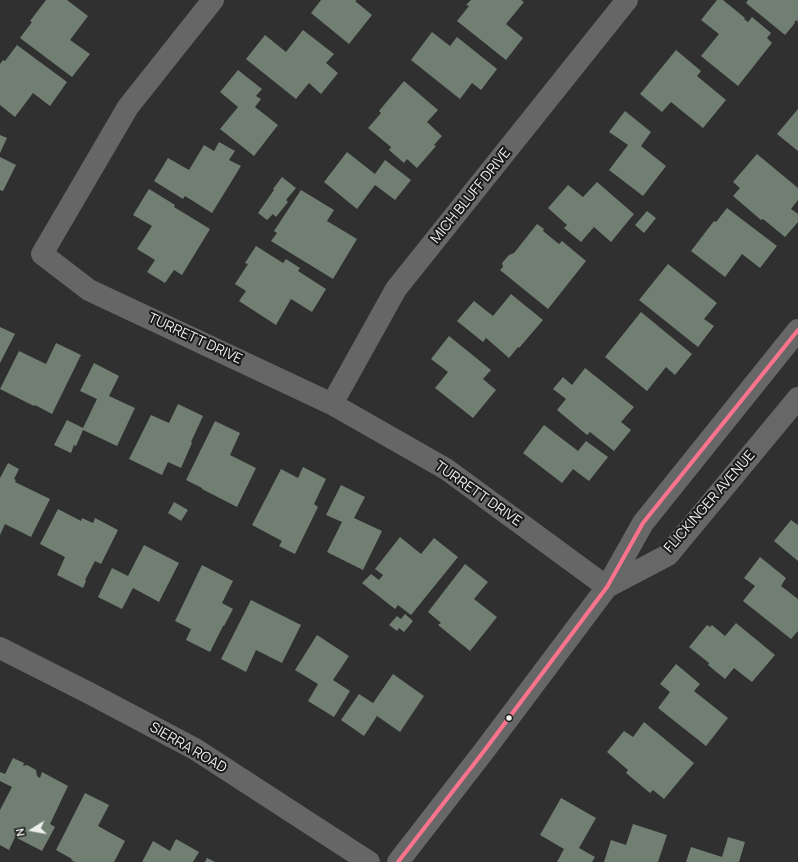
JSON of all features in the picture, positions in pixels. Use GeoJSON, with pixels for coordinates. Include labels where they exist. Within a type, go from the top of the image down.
{"type":"FeatureCollection","features":[{"type":"Feature","properties":{"kind":"main road","name":"FLICKINGER AVENUE"},"geometry":{"type":"LineString","coordinates":[[398,862],[484,752],[607,587],[643,523],[798,330]]}},
{"type":"Feature","properties":{"kind":"main road","name":"FLICKINGER AVENUE"},"geometry":{"type":"LineString","coordinates":[[607,587],[668,555],[798,398]]}},
{"type":"Feature","properties":{"kind":"street","name":"TURRETT DRIVE"},"geometry":{"type":"LineString","coordinates":[[213,0],[128,107],[42,254],[89,290],[332,404],[446,469],[607,587]]}},
{"type":"Feature","properties":{"kind":"street","name":"MICH BLUFF DRIVE"},"geometry":{"type":"LineString","coordinates":[[332,404],[396,290],[627,0]]}},
{"type":"Feature","properties":{"kind":"street","name":"SIERRA ROAD"},"geometry":{"type":"LineString","coordinates":[[0,648],[195,749],[369,862]]}},
{"type":"Feature","properties":{"kind":"building"},"geometry":{"type":"Polygon","coordinates":[[[46,0],[67,0],[88,16],[70,40],[90,54],[72,77],[20,38],[32,22],[30,21],[46,0]]]}},
{"type":"Feature","properties":{"kind":"building"},"geometry":{"type":"Polygon","coordinates":[[[321,0],[357,0],[355,1],[372,15],[349,44],[311,13],[321,0]]]}},
{"type":"Feature","properties":{"kind":"building"},"geometry":{"type":"Polygon","coordinates":[[[471,0],[521,0],[524,2],[506,24],[523,38],[506,60],[457,21],[469,6],[466,5],[471,0]]]}},
{"type":"Feature","properties":{"kind":"building"},"geometry":{"type":"Polygon","coordinates":[[[717,0],[723,0],[748,22],[752,17],[771,33],[767,38],[772,43],[738,86],[701,56],[719,34],[701,20],[717,0]]]}},
{"type":"Feature","properties":{"kind":"building"},"geometry":{"type":"Polygon","coordinates":[[[748,0],[798,0],[798,22],[796,20],[785,35],[746,3],[748,0]]]}},
{"type":"Feature","properties":{"kind":"building"},"geometry":{"type":"Polygon","coordinates":[[[303,30],[334,54],[326,63],[338,73],[321,94],[309,83],[296,99],[246,59],[265,35],[286,52],[303,30]]]}},
{"type":"Feature","properties":{"kind":"building"},"geometry":{"type":"Polygon","coordinates":[[[432,32],[450,46],[457,37],[497,69],[481,90],[472,83],[460,99],[411,60],[432,32]]]}},
{"type":"Feature","properties":{"kind":"building"},"geometry":{"type":"Polygon","coordinates":[[[17,45],[67,82],[50,106],[33,93],[15,117],[0,105],[0,64],[3,60],[5,61],[17,45]]]}},
{"type":"Feature","properties":{"kind":"building"},"geometry":{"type":"Polygon","coordinates":[[[676,50],[701,71],[697,76],[726,100],[703,128],[671,102],[662,112],[640,94],[676,50]]]}},
{"type":"Feature","properties":{"kind":"building"},"geometry":{"type":"Polygon","coordinates":[[[238,70],[262,89],[256,96],[261,99],[255,107],[278,125],[254,156],[220,129],[238,107],[220,92],[238,70]]]}},
{"type":"Feature","properties":{"kind":"building"},"geometry":{"type":"Polygon","coordinates":[[[404,81],[438,110],[427,122],[442,136],[434,145],[436,146],[417,168],[407,159],[404,163],[389,150],[391,147],[368,128],[381,113],[379,111],[404,81]]]}},
{"type":"Feature","properties":{"kind":"building"},"geometry":{"type":"Polygon","coordinates":[[[798,109],[798,151],[777,134],[798,109]]]}},
{"type":"Feature","properties":{"kind":"building"},"geometry":{"type":"Polygon","coordinates":[[[625,111],[651,132],[641,146],[666,166],[643,196],[609,170],[628,145],[609,132],[625,111]]]}},
{"type":"Feature","properties":{"kind":"building"},"geometry":{"type":"Polygon","coordinates":[[[0,135],[7,138],[0,153],[0,135]]]}},
{"type":"Feature","properties":{"kind":"building"},"geometry":{"type":"Polygon","coordinates":[[[219,142],[235,151],[229,160],[241,166],[212,213],[185,196],[183,199],[154,181],[168,158],[189,170],[204,145],[214,151],[219,142]]]}},
{"type":"Feature","properties":{"kind":"building"},"geometry":{"type":"Polygon","coordinates":[[[347,152],[375,174],[385,160],[411,180],[395,200],[375,185],[357,209],[324,182],[347,152]]]}},
{"type":"Feature","properties":{"kind":"building"},"geometry":{"type":"Polygon","coordinates":[[[757,154],[798,188],[798,200],[791,209],[798,214],[798,222],[785,237],[763,219],[761,220],[733,196],[740,188],[733,182],[757,154]]]}},
{"type":"Feature","properties":{"kind":"building"},"geometry":{"type":"Polygon","coordinates":[[[0,157],[16,165],[3,191],[0,190],[0,157]]]}},
{"type":"Feature","properties":{"kind":"building"},"geometry":{"type":"Polygon","coordinates":[[[282,177],[296,188],[286,200],[288,202],[276,217],[273,214],[267,220],[258,213],[282,177]]]}},
{"type":"Feature","properties":{"kind":"building"},"geometry":{"type":"Polygon","coordinates":[[[597,182],[634,214],[611,242],[594,227],[581,242],[564,228],[567,225],[548,208],[568,185],[583,197],[597,182]]]}},
{"type":"Feature","properties":{"kind":"building"},"geometry":{"type":"Polygon","coordinates":[[[149,189],[175,205],[174,207],[210,229],[182,275],[174,270],[165,283],[147,272],[155,260],[137,249],[152,226],[133,215],[149,189]]]}},
{"type":"Feature","properties":{"kind":"building"},"geometry":{"type":"Polygon","coordinates":[[[301,190],[334,210],[327,221],[357,239],[333,279],[271,241],[277,233],[274,231],[301,190]]]}},
{"type":"Feature","properties":{"kind":"building"},"geometry":{"type":"Polygon","coordinates":[[[727,208],[777,246],[760,268],[742,254],[725,277],[691,251],[714,221],[716,222],[727,208]]]}},
{"type":"Feature","properties":{"kind":"building"},"geometry":{"type":"Polygon","coordinates":[[[647,211],[656,218],[644,233],[635,225],[647,211]]]}},
{"type":"Feature","properties":{"kind":"building"},"geometry":{"type":"Polygon","coordinates":[[[537,224],[559,244],[562,241],[586,261],[548,309],[500,270],[503,267],[502,263],[509,255],[514,253],[537,224]]]}},
{"type":"Feature","properties":{"kind":"building"},"geometry":{"type":"Polygon","coordinates":[[[256,246],[283,263],[286,259],[300,268],[298,271],[326,289],[312,312],[291,299],[276,325],[239,301],[246,291],[235,284],[248,264],[245,263],[256,246]]]}},
{"type":"Feature","properties":{"kind":"building"},"geometry":{"type":"Polygon","coordinates":[[[668,264],[717,303],[704,319],[714,326],[698,347],[639,300],[668,264]]]}},
{"type":"Feature","properties":{"kind":"building"},"geometry":{"type":"Polygon","coordinates":[[[511,294],[543,320],[509,358],[486,338],[483,342],[457,321],[474,301],[493,316],[511,294]]]}},
{"type":"Feature","properties":{"kind":"building"},"geometry":{"type":"Polygon","coordinates":[[[641,312],[692,354],[675,375],[666,367],[647,391],[605,357],[641,312]]]}},
{"type":"Feature","properties":{"kind":"building"},"geometry":{"type":"Polygon","coordinates":[[[0,327],[15,334],[0,363],[0,327]]]}},
{"type":"Feature","properties":{"kind":"building"},"geometry":{"type":"Polygon","coordinates":[[[449,336],[491,370],[483,379],[496,390],[473,418],[435,388],[448,372],[431,359],[449,336]]]}},
{"type":"Feature","properties":{"kind":"building"},"geometry":{"type":"Polygon","coordinates":[[[56,343],[81,355],[52,414],[0,389],[19,351],[46,364],[56,343]]]}},
{"type":"Feature","properties":{"kind":"building"},"geometry":{"type":"Polygon","coordinates":[[[94,363],[119,376],[109,396],[135,408],[117,446],[83,430],[71,453],[54,445],[67,420],[83,428],[97,399],[80,391],[94,363]]]}},
{"type":"Feature","properties":{"kind":"building"},"geometry":{"type":"Polygon","coordinates":[[[585,368],[634,407],[621,422],[631,430],[614,451],[590,432],[587,435],[557,410],[566,399],[553,389],[563,377],[572,385],[585,368]]]}},
{"type":"Feature","properties":{"kind":"building"},"geometry":{"type":"Polygon","coordinates":[[[178,404],[203,416],[181,468],[168,462],[162,475],[129,459],[151,415],[169,423],[178,404]]]}},
{"type":"Feature","properties":{"kind":"building"},"geometry":{"type":"Polygon","coordinates":[[[215,421],[240,433],[230,455],[256,468],[237,507],[186,480],[215,421]]]}},
{"type":"Feature","properties":{"kind":"building"},"geometry":{"type":"Polygon","coordinates":[[[544,425],[578,451],[586,441],[608,457],[589,481],[573,469],[562,483],[523,453],[544,425]]]}},
{"type":"Feature","properties":{"kind":"building"},"geometry":{"type":"Polygon","coordinates":[[[8,463],[19,469],[14,479],[16,480],[15,482],[50,499],[31,537],[5,524],[0,535],[0,478],[8,463]]]}},
{"type":"Feature","properties":{"kind":"building"},"geometry":{"type":"Polygon","coordinates":[[[303,467],[326,479],[314,504],[318,507],[295,554],[279,546],[282,541],[252,525],[281,469],[298,478],[303,467]]]}},
{"type":"Feature","properties":{"kind":"building"},"geometry":{"type":"Polygon","coordinates":[[[341,485],[365,497],[354,518],[382,531],[363,570],[327,552],[342,522],[326,515],[341,485]]]}},
{"type":"Feature","properties":{"kind":"building"},"geometry":{"type":"Polygon","coordinates":[[[174,502],[188,510],[181,521],[168,513],[174,502]]]}},
{"type":"Feature","properties":{"kind":"building"},"geometry":{"type":"Polygon","coordinates":[[[58,509],[81,521],[82,518],[93,523],[95,518],[118,530],[101,564],[95,561],[85,580],[86,581],[83,588],[57,575],[65,557],[40,544],[58,509]]]}},
{"type":"Feature","properties":{"kind":"building"},"geometry":{"type":"Polygon","coordinates":[[[791,520],[798,525],[798,561],[774,541],[791,520]]]}},
{"type":"Feature","properties":{"kind":"building"},"geometry":{"type":"Polygon","coordinates":[[[400,537],[421,554],[434,538],[458,557],[411,615],[398,605],[395,609],[362,583],[371,574],[379,580],[383,575],[375,569],[400,537]]]}},
{"type":"Feature","properties":{"kind":"building"},"geometry":{"type":"Polygon","coordinates":[[[144,545],[179,563],[159,602],[133,588],[122,609],[98,597],[112,568],[128,576],[144,545]]]}},
{"type":"Feature","properties":{"kind":"building"},"geometry":{"type":"Polygon","coordinates":[[[760,557],[786,578],[781,586],[798,599],[798,631],[791,639],[743,601],[755,586],[744,578],[760,557]]]}},
{"type":"Feature","properties":{"kind":"building"},"geometry":{"type":"Polygon","coordinates":[[[465,564],[488,582],[474,599],[497,617],[470,651],[438,625],[441,623],[428,612],[465,564]]]}},
{"type":"Feature","properties":{"kind":"building"},"geometry":{"type":"Polygon","coordinates":[[[202,565],[233,581],[222,603],[233,609],[210,652],[186,640],[191,629],[175,621],[202,565]]]}},
{"type":"Feature","properties":{"kind":"building"},"geometry":{"type":"Polygon","coordinates":[[[251,600],[301,625],[282,663],[256,650],[246,672],[221,659],[251,600]]]}},
{"type":"Feature","properties":{"kind":"building"},"geometry":{"type":"Polygon","coordinates":[[[405,614],[413,621],[404,632],[399,628],[397,631],[389,625],[397,616],[401,619],[405,614]]]}},
{"type":"Feature","properties":{"kind":"building"},"geometry":{"type":"Polygon","coordinates":[[[736,623],[775,655],[752,682],[734,668],[725,679],[708,665],[709,663],[689,647],[707,625],[710,627],[712,625],[725,636],[736,623]]]}},
{"type":"Feature","properties":{"kind":"building"},"geometry":{"type":"Polygon","coordinates":[[[317,635],[349,656],[333,680],[350,691],[334,717],[308,701],[318,684],[295,670],[317,635]]]}},
{"type":"Feature","properties":{"kind":"building"},"geometry":{"type":"Polygon","coordinates":[[[676,664],[700,684],[694,691],[728,718],[706,746],[658,708],[670,692],[660,684],[676,664]]]}},
{"type":"Feature","properties":{"kind":"building"},"geometry":{"type":"Polygon","coordinates":[[[393,674],[424,696],[400,732],[377,716],[364,736],[341,720],[359,694],[373,703],[393,674]]]}},
{"type":"Feature","properties":{"kind":"building"},"geometry":{"type":"Polygon","coordinates":[[[644,722],[694,763],[664,799],[653,790],[650,793],[626,773],[628,770],[607,752],[624,731],[633,737],[644,722]]]}},
{"type":"Feature","properties":{"kind":"building"},"geometry":{"type":"Polygon","coordinates":[[[13,758],[24,763],[23,766],[27,765],[36,770],[37,776],[40,778],[42,772],[68,786],[50,824],[55,827],[42,851],[15,837],[9,850],[0,845],[0,810],[12,787],[0,781],[0,772],[5,774],[13,758]]]}},
{"type":"Feature","properties":{"kind":"building"},"geometry":{"type":"Polygon","coordinates":[[[85,793],[109,805],[98,826],[125,841],[114,862],[75,862],[56,850],[85,793]]]}},
{"type":"Feature","properties":{"kind":"building"},"geometry":{"type":"Polygon","coordinates":[[[561,798],[596,818],[579,848],[595,857],[592,862],[557,862],[564,849],[540,835],[561,798]]]}},
{"type":"Feature","properties":{"kind":"building"},"geometry":{"type":"Polygon","coordinates":[[[633,824],[667,835],[658,862],[604,862],[611,840],[626,845],[633,824]]]}},
{"type":"Feature","properties":{"kind":"building"},"geometry":{"type":"Polygon","coordinates":[[[728,837],[745,842],[739,862],[686,862],[691,847],[722,857],[728,837]]]}},
{"type":"Feature","properties":{"kind":"building"},"geometry":{"type":"Polygon","coordinates":[[[176,839],[199,852],[193,862],[142,862],[153,841],[170,851],[176,839]]]}},
{"type":"Feature","properties":{"kind":"building"},"geometry":{"type":"Polygon","coordinates":[[[207,858],[215,862],[205,862],[207,858]]]}},
{"type":"Feature","properties":{"kind":"transit line"},"geometry":{"type":"LineString","coordinates":[[398,862],[484,751],[607,587],[643,523],[798,330]]}}]}
